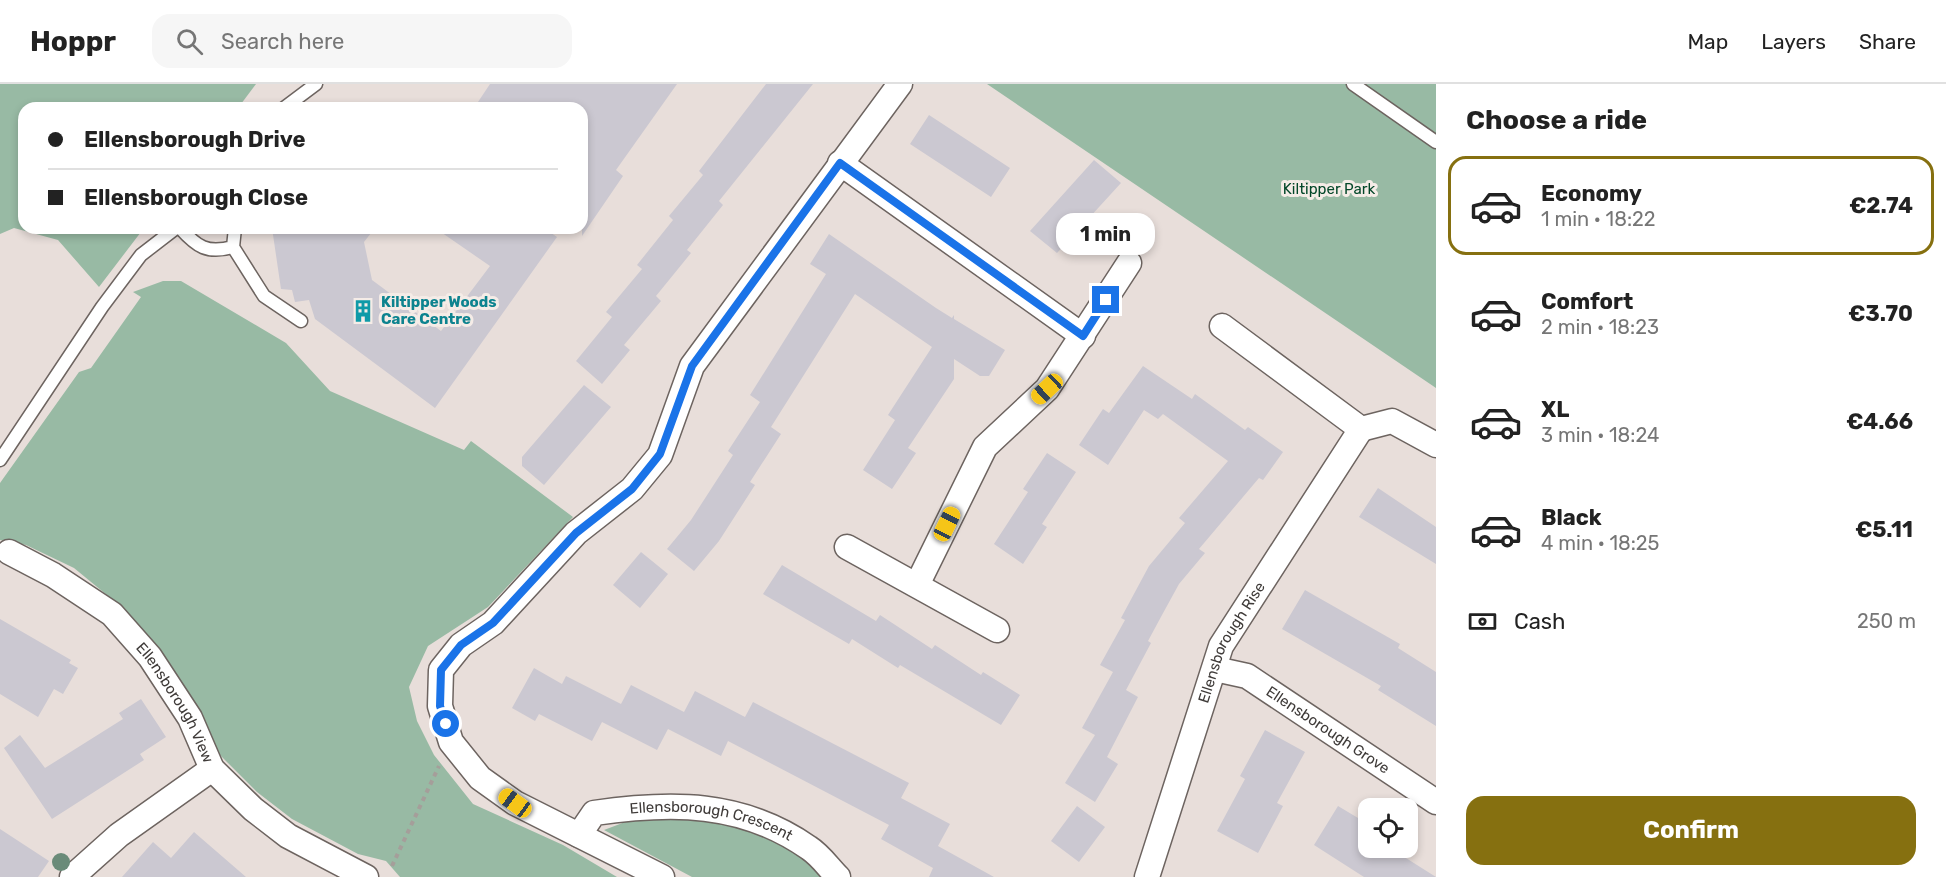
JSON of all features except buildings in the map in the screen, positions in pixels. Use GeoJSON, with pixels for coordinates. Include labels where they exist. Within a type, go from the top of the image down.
{"type":"FeatureCollection","features":[{"type":"Feature","properties":{"kind":"street"},"geometry":{"type":"LineString","coordinates":[[662,877],[515,803],[447,750],[440,706],[441,670],[461,645],[493,623],[576,533],[632,489],[660,454],[692,366],[900,84]]}},
{"type":"Feature","properties":{"kind":"street"},"geometry":{"type":"LineString","coordinates":[[840,163],[1083,336]]}},
{"type":"Feature","properties":{"kind":"street"},"geometry":{"type":"LineString","coordinates":[[917,585],[984,447],[1047,389],[1129,263]]}},
{"type":"Feature","properties":{"kind":"street"},"geometry":{"type":"LineString","coordinates":[[1222,326],[1361,429],[1392,421],[1436,446]]}},
{"type":"Feature","properties":{"kind":"street","name":"Ellensborough Rise"},"geometry":{"type":"LineString","coordinates":[[1147,877],[1221,646],[1361,429]]}},
{"type":"Feature","properties":{"kind":"street"},"geometry":{"type":"LineString","coordinates":[[847,547],[997,630]]}},
{"type":"Feature","properties":{"kind":"street","name":"Ellensborough View"},"geometry":{"type":"LineString","coordinates":[[9,552],[53,575],[112,614],[150,657],[190,718],[212,768],[253,809],[288,836],[366,877]]}},
{"type":"Feature","properties":{"kind":"street","name":"Ellensborough Grove"},"geometry":{"type":"LineString","coordinates":[[1215,669],[1247,676],[1436,802]]}},
{"type":"Feature","properties":{"kind":"street"},"geometry":{"type":"LineString","coordinates":[[72,877],[119,835],[212,768]]}},
{"type":"Feature","properties":{"kind":"street","name":"Ellensborough Crescent"},"geometry":{"type":"LineString","coordinates":[[579,835],[594,813],[647,805],[708,807],[759,821],[810,848],[838,877]]}},
{"type":"Feature","properties":{"kind":"lane"},"geometry":{"type":"LineString","coordinates":[[292,102],[316,84]]}},
{"type":"Feature","properties":{"kind":"lane"},"geometry":{"type":"LineString","coordinates":[[1353,84],[1436,142]]}},
{"type":"Feature","properties":{"kind":"lane"},"geometry":{"type":"LineString","coordinates":[[0,460],[115,289],[141,255],[170,234]]}},
{"type":"Feature","properties":{"kind":"lane"},"geometry":{"type":"LineString","coordinates":[[184,234],[194,244],[216,252],[232,247]]}},
{"type":"Feature","properties":{"kind":"lane"},"geometry":{"type":"LineString","coordinates":[[234,234],[232,247],[264,296],[301,321]]}},
{"type":"Feature","properties":{"kind":"path"},"geometry":{"type":"LineString","coordinates":[[392,866],[447,750]]}},
{"type":"Feature","properties":{"kind":"green space"},"geometry":{"type":"Polygon","coordinates":[[[0,84],[256,84],[242,102],[18,102],[18,229],[14,228],[0,234],[0,84]]]}},
{"type":"Feature","properties":{"kind":"green space","name":"Kiltipper Park"},"geometry":{"type":"Polygon","coordinates":[[[987,84],[1436,84],[1436,388],[987,84]]]}},
{"type":"Feature","properties":{"kind":"green space"},"geometry":{"type":"Polygon","coordinates":[[[36,234],[139,234],[99,287],[58,240],[36,234]]]}},
{"type":"Feature","properties":{"kind":"green space"},"geometry":{"type":"Polygon","coordinates":[[[163,281],[181,281],[286,343],[330,391],[464,450],[471,441],[573,517],[488,607],[428,646],[409,687],[417,721],[434,755],[473,804],[563,845],[617,877],[400,877],[386,861],[358,854],[292,819],[257,792],[216,751],[164,659],[113,600],[74,568],[26,545],[0,540],[0,483],[79,372],[91,368],[141,297],[133,292],[163,281]]]}},
{"type":"Feature","properties":{"kind":"green space"},"geometry":{"type":"Polygon","coordinates":[[[641,816],[723,820],[784,844],[826,877],[692,877],[604,830],[641,816]]]}},
{"type":"Feature","properties":{"kind":"place","name":"Kiltipper Woods Care Centre"},"geometry":{"type":"Point","coordinates":[363,311]}},
{"type":"Feature","properties":{"kind":"route"},"geometry":{"type":"LineString","coordinates":[[446,724],[440,706],[441,670],[461,645],[493,623],[576,533],[632,489],[660,454],[692,366],[840,163],[1083,336],[1106,300]]}}]}
